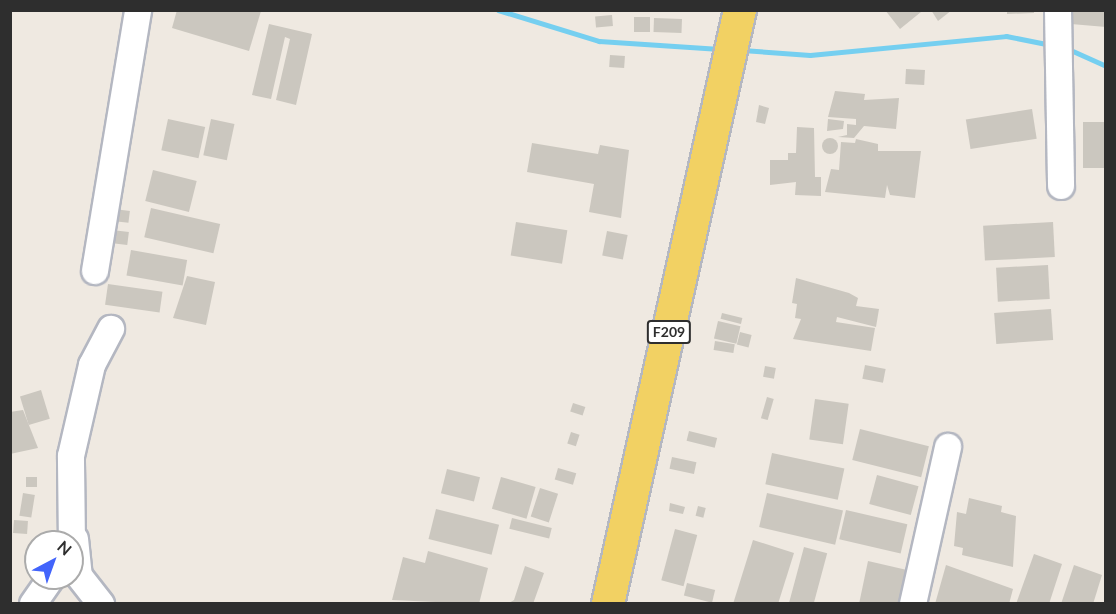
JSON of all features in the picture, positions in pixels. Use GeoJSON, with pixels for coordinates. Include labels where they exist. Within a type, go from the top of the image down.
{"type":"FeatureCollection","features":[{"type":"Feature","properties":{"kind":"main road","name":"F209"},"geometry":{"type":"LineString","coordinates":[[608,603],[738,20]]}},
{"type":"Feature","properties":{"kind":"street"},"geometry":{"type":"LineString","coordinates":[[95,271],[138,10]]}},
{"type":"Feature","properties":{"kind":"street"},"geometry":{"type":"LineString","coordinates":[[1059,15],[1063,52],[1061,186]]}},
{"type":"Feature","properties":{"kind":"street"},"geometry":{"type":"LineString","coordinates":[[74,530],[71,456],[92,365],[111,329]]}},
{"type":"Feature","properties":{"kind":"street"},"geometry":{"type":"LineString","coordinates":[[913,603],[948,447]]}},
{"type":"Feature","properties":{"kind":"street"},"geometry":{"type":"LineString","coordinates":[[84,582],[101,603]]}},
{"type":"Feature","properties":{"kind":"street"},"geometry":{"type":"LineString","coordinates":[[33,603],[42,590]]}},
{"type":"Feature","properties":{"kind":"building"},"geometry":{"type":"Polygon","coordinates":[[[177,10],[261,11],[249,51],[172,28],[177,10]]]}},
{"type":"Feature","properties":{"kind":"building"},"geometry":{"type":"Polygon","coordinates":[[[885,10],[920,10],[921,12],[900,29],[885,10]]]}},
{"type":"Feature","properties":{"kind":"building"},"geometry":{"type":"Polygon","coordinates":[[[931,10],[952,10],[938,21],[931,10]]]}},
{"type":"Feature","properties":{"kind":"building"},"geometry":{"type":"Polygon","coordinates":[[[1007,10],[1034,10],[1034,13],[1007,14],[1007,10]]]}},
{"type":"Feature","properties":{"kind":"building"},"geometry":{"type":"Polygon","coordinates":[[[1072,10],[1106,10],[1106,27],[1071,24],[1072,10]]]}},
{"type":"Feature","properties":{"kind":"building"},"geometry":{"type":"Polygon","coordinates":[[[612,15],[613,26],[596,27],[595,16],[612,15]]]}},
{"type":"Feature","properties":{"kind":"building"},"geometry":{"type":"Polygon","coordinates":[[[634,17],[650,17],[650,32],[634,32],[634,17]]]}},
{"type":"Feature","properties":{"kind":"building"},"geometry":{"type":"Polygon","coordinates":[[[654,18],[682,19],[681,33],[654,32],[654,18]]]}},
{"type":"Feature","properties":{"kind":"building"},"geometry":{"type":"Polygon","coordinates":[[[269,24],[312,34],[296,105],[276,100],[290,39],[285,37],[271,99],[252,95],[269,24]]]}},
{"type":"Feature","properties":{"kind":"building"},"geometry":{"type":"Polygon","coordinates":[[[610,55],[625,56],[624,68],[609,67],[610,55]]]}},
{"type":"Feature","properties":{"kind":"building"},"geometry":{"type":"Polygon","coordinates":[[[906,69],[925,70],[924,85],[905,84],[906,69]]]}},
{"type":"Feature","properties":{"kind":"building"},"geometry":{"type":"Polygon","coordinates":[[[835,91],[865,94],[864,100],[899,98],[896,129],[864,126],[854,138],[838,137],[847,135],[847,124],[856,125],[856,119],[828,117],[835,91]]]}},
{"type":"Feature","properties":{"kind":"building"},"geometry":{"type":"Polygon","coordinates":[[[759,105],[769,108],[765,124],[756,122],[759,105]]]}},
{"type":"Feature","properties":{"kind":"building"},"geometry":{"type":"Polygon","coordinates":[[[1032,109],[1037,139],[971,149],[966,119],[1032,109]]]}},
{"type":"Feature","properties":{"kind":"building"},"geometry":{"type":"Polygon","coordinates":[[[168,119],[205,127],[199,158],[161,150],[168,119]]]}},
{"type":"Feature","properties":{"kind":"building"},"geometry":{"type":"Polygon","coordinates":[[[211,119],[234,124],[227,160],[203,155],[211,119]]]}},
{"type":"Feature","properties":{"kind":"building"},"geometry":{"type":"Polygon","coordinates":[[[828,119],[844,121],[843,129],[827,131],[828,119]]]}},
{"type":"Feature","properties":{"kind":"building"},"geometry":{"type":"Polygon","coordinates":[[[1083,122],[1106,122],[1106,168],[1083,168],[1083,122]]]}},
{"type":"Feature","properties":{"kind":"building"},"geometry":{"type":"Polygon","coordinates":[[[797,127],[814,128],[815,177],[821,177],[821,196],[795,195],[796,182],[770,185],[770,160],[788,160],[788,153],[796,153],[797,127]]]}},
{"type":"Feature","properties":{"kind":"building"},"geometry":{"type":"Polygon","coordinates":[[[827,138],[833,138],[838,146],[836,152],[827,154],[822,149],[822,143],[827,138]]]}},
{"type":"Feature","properties":{"kind":"building"},"geometry":{"type":"Polygon","coordinates":[[[856,139],[878,144],[878,151],[921,151],[915,198],[890,195],[887,185],[885,198],[825,192],[831,169],[839,170],[841,142],[855,143],[856,139]]]}},
{"type":"Feature","properties":{"kind":"building"},"geometry":{"type":"Polygon","coordinates":[[[532,143],[598,154],[600,145],[629,150],[621,218],[589,212],[594,184],[527,172],[532,143]]]}},
{"type":"Feature","properties":{"kind":"building"},"geometry":{"type":"Polygon","coordinates":[[[153,170],[197,181],[189,212],[145,201],[153,170]]]}},
{"type":"Feature","properties":{"kind":"building"},"geometry":{"type":"Polygon","coordinates":[[[151,208],[220,224],[213,253],[144,237],[151,208]]]}},
{"type":"Feature","properties":{"kind":"building"},"geometry":{"type":"Polygon","coordinates":[[[114,209],[130,211],[128,223],[113,221],[114,209]]]}},
{"type":"Feature","properties":{"kind":"building"},"geometry":{"type":"Polygon","coordinates":[[[516,222],[567,230],[562,264],[511,256],[516,222]]]}},
{"type":"Feature","properties":{"kind":"building"},"geometry":{"type":"Polygon","coordinates":[[[1053,222],[1055,257],[985,261],[983,226],[1053,222]]]}},
{"type":"Feature","properties":{"kind":"building"},"geometry":{"type":"Polygon","coordinates":[[[112,230],[129,232],[127,245],[110,243],[112,230]]]}},
{"type":"Feature","properties":{"kind":"building"},"geometry":{"type":"Polygon","coordinates":[[[607,231],[628,235],[623,260],[602,256],[607,231]]]}},
{"type":"Feature","properties":{"kind":"building"},"geometry":{"type":"Polygon","coordinates":[[[131,250],[187,260],[183,286],[126,276],[131,250]]]}},
{"type":"Feature","properties":{"kind":"building"},"geometry":{"type":"Polygon","coordinates":[[[1048,265],[1050,299],[998,302],[996,268],[1048,265]]]}},
{"type":"Feature","properties":{"kind":"building"},"geometry":{"type":"Polygon","coordinates":[[[187,276],[215,282],[206,325],[173,318],[187,276]]]}},
{"type":"Feature","properties":{"kind":"building"},"geometry":{"type":"Polygon","coordinates":[[[796,278],[849,293],[858,298],[856,306],[879,309],[876,327],[837,317],[836,322],[875,328],[871,351],[793,339],[801,319],[795,318],[797,304],[792,303],[796,278]]]}},
{"type":"Feature","properties":{"kind":"building"},"geometry":{"type":"Polygon","coordinates":[[[108,284],[162,292],[160,312],[105,305],[108,284]]]}},
{"type":"Feature","properties":{"kind":"building"},"geometry":{"type":"Polygon","coordinates":[[[1051,309],[1053,340],[996,344],[994,313],[1051,309]]]}},
{"type":"Feature","properties":{"kind":"building"},"geometry":{"type":"Polygon","coordinates":[[[722,313],[742,318],[741,324],[721,319],[722,313]]]}},
{"type":"Feature","properties":{"kind":"building"},"geometry":{"type":"Polygon","coordinates":[[[718,321],[740,326],[736,344],[714,339],[718,321]]]}},
{"type":"Feature","properties":{"kind":"building"},"geometry":{"type":"Polygon","coordinates":[[[740,332],[752,335],[748,348],[737,345],[740,332]]]}},
{"type":"Feature","properties":{"kind":"building"},"geometry":{"type":"Polygon","coordinates":[[[715,341],[735,344],[733,353],[714,350],[715,341]]]}},
{"type":"Feature","properties":{"kind":"building"},"geometry":{"type":"Polygon","coordinates":[[[865,365],[886,369],[883,383],[862,379],[865,365]]]}},
{"type":"Feature","properties":{"kind":"building"},"geometry":{"type":"Polygon","coordinates":[[[765,366],[776,368],[774,379],[763,377],[765,366]]]}},
{"type":"Feature","properties":{"kind":"building"},"geometry":{"type":"Polygon","coordinates":[[[41,390],[50,419],[29,425],[20,396],[41,390]]]}},
{"type":"Feature","properties":{"kind":"building"},"geometry":{"type":"Polygon","coordinates":[[[767,397],[774,399],[768,420],[761,418],[767,397]]]}},
{"type":"Feature","properties":{"kind":"building"},"geometry":{"type":"Polygon","coordinates":[[[815,399],[849,404],[843,444],[809,440],[815,399]]]}},
{"type":"Feature","properties":{"kind":"building"},"geometry":{"type":"Polygon","coordinates":[[[573,403],[585,407],[583,416],[570,412],[573,403]]]}},
{"type":"Feature","properties":{"kind":"building"},"geometry":{"type":"Polygon","coordinates":[[[23,410],[38,448],[10,454],[10,412],[23,410]]]}},
{"type":"Feature","properties":{"kind":"building"},"geometry":{"type":"Polygon","coordinates":[[[860,429],[929,446],[921,477],[852,460],[860,429]]]}},
{"type":"Feature","properties":{"kind":"building"},"geometry":{"type":"Polygon","coordinates":[[[689,431],[717,438],[715,448],[687,441],[689,431]]]}},
{"type":"Feature","properties":{"kind":"building"},"geometry":{"type":"Polygon","coordinates":[[[571,432],[580,435],[576,446],[567,443],[571,432]]]}},
{"type":"Feature","properties":{"kind":"building"},"geometry":{"type":"Polygon","coordinates":[[[772,453],[844,468],[838,500],[765,484],[772,453]]]}},
{"type":"Feature","properties":{"kind":"building"},"geometry":{"type":"Polygon","coordinates":[[[672,457],[696,462],[694,474],[670,469],[672,457]]]}},
{"type":"Feature","properties":{"kind":"building"},"geometry":{"type":"Polygon","coordinates":[[[558,468],[576,473],[573,485],[555,480],[558,468]]]}},
{"type":"Feature","properties":{"kind":"building"},"geometry":{"type":"Polygon","coordinates":[[[447,469],[480,477],[474,501],[441,493],[447,469]]]}},
{"type":"Feature","properties":{"kind":"building"},"geometry":{"type":"Polygon","coordinates":[[[877,475],[919,486],[911,515],[869,504],[877,475]]]}},
{"type":"Feature","properties":{"kind":"building"},"geometry":{"type":"Polygon","coordinates":[[[26,477],[37,477],[37,487],[26,487],[26,477]]]}},
{"type":"Feature","properties":{"kind":"building"},"geometry":{"type":"Polygon","coordinates":[[[501,477],[536,487],[527,519],[492,509],[501,477]]]}},
{"type":"Feature","properties":{"kind":"building"},"geometry":{"type":"Polygon","coordinates":[[[540,488],[558,494],[549,522],[531,517],[540,488]]]}},
{"type":"Feature","properties":{"kind":"building"},"geometry":{"type":"Polygon","coordinates":[[[23,493],[35,495],[31,518],[19,516],[23,493]]]}},
{"type":"Feature","properties":{"kind":"building"},"geometry":{"type":"Polygon","coordinates":[[[767,493],[843,511],[835,545],[759,527],[767,493]]]}},
{"type":"Feature","properties":{"kind":"building"},"geometry":{"type":"Polygon","coordinates":[[[969,498],[1002,506],[1001,512],[1016,516],[1013,567],[962,555],[963,548],[954,546],[957,512],[966,514],[969,498]]]}},
{"type":"Feature","properties":{"kind":"building"},"geometry":{"type":"Polygon","coordinates":[[[670,503],[685,507],[683,514],[669,511],[670,503]]]}},
{"type":"Feature","properties":{"kind":"building"},"geometry":{"type":"Polygon","coordinates":[[[698,506],[706,508],[703,518],[696,516],[698,506]]]}},
{"type":"Feature","properties":{"kind":"building"},"geometry":{"type":"Polygon","coordinates":[[[436,509],[499,525],[492,555],[429,539],[436,509]]]}},
{"type":"Feature","properties":{"kind":"building"},"geometry":{"type":"Polygon","coordinates":[[[846,510],[907,524],[901,553],[839,539],[846,510]]]}},
{"type":"Feature","properties":{"kind":"building"},"geometry":{"type":"Polygon","coordinates":[[[512,518],[552,528],[549,539],[509,529],[512,518]]]}},
{"type":"Feature","properties":{"kind":"building"},"geometry":{"type":"Polygon","coordinates":[[[14,520],[28,521],[27,530],[24,530],[24,534],[13,533],[14,520]]]}},
{"type":"Feature","properties":{"kind":"building"},"geometry":{"type":"Polygon","coordinates":[[[675,529],[697,535],[683,586],[661,580],[675,529]]]}},
{"type":"Feature","properties":{"kind":"building"},"geometry":{"type":"Polygon","coordinates":[[[753,540],[794,553],[778,604],[733,604],[753,540]]]}},
{"type":"Feature","properties":{"kind":"building"},"geometry":{"type":"Polygon","coordinates":[[[804,547],[827,553],[814,604],[789,604],[804,547]]]}},
{"type":"Feature","properties":{"kind":"building"},"geometry":{"type":"Polygon","coordinates":[[[428,551],[488,568],[479,604],[392,600],[403,557],[425,563],[428,551]]]}},
{"type":"Feature","properties":{"kind":"building"},"geometry":{"type":"Polygon","coordinates":[[[1034,554],[1062,564],[1049,604],[1016,604],[1034,554]]]}},
{"type":"Feature","properties":{"kind":"building"},"geometry":{"type":"Polygon","coordinates":[[[868,561],[907,570],[900,604],[859,604],[868,561]]]}},
{"type":"Feature","properties":{"kind":"building"},"geometry":{"type":"Polygon","coordinates":[[[946,565],[1013,589],[1009,604],[935,604],[946,565]]]}},
{"type":"Feature","properties":{"kind":"building"},"geometry":{"type":"Polygon","coordinates":[[[1074,565],[1102,575],[1093,604],[1061,604],[1074,565]]]}},
{"type":"Feature","properties":{"kind":"building"},"geometry":{"type":"Polygon","coordinates":[[[525,566],[544,573],[533,604],[507,604],[514,600],[525,566]]]}},
{"type":"Feature","properties":{"kind":"building"},"geometry":{"type":"Polygon","coordinates":[[[687,583],[715,590],[712,603],[684,596],[687,583]]]}},
{"type":"Feature","properties":{"kind":"waterway"},"geometry":{"type":"LineString","coordinates":[[498,10],[599,41],[720,49]]}},
{"type":"Feature","properties":{"kind":"waterway"},"geometry":{"type":"LineString","coordinates":[[742,50],[810,55],[1006,36],[1051,45]]}},
{"type":"Feature","properties":{"kind":"waterway"},"geometry":{"type":"LineString","coordinates":[[1066,48],[1106,66]]}}]}
